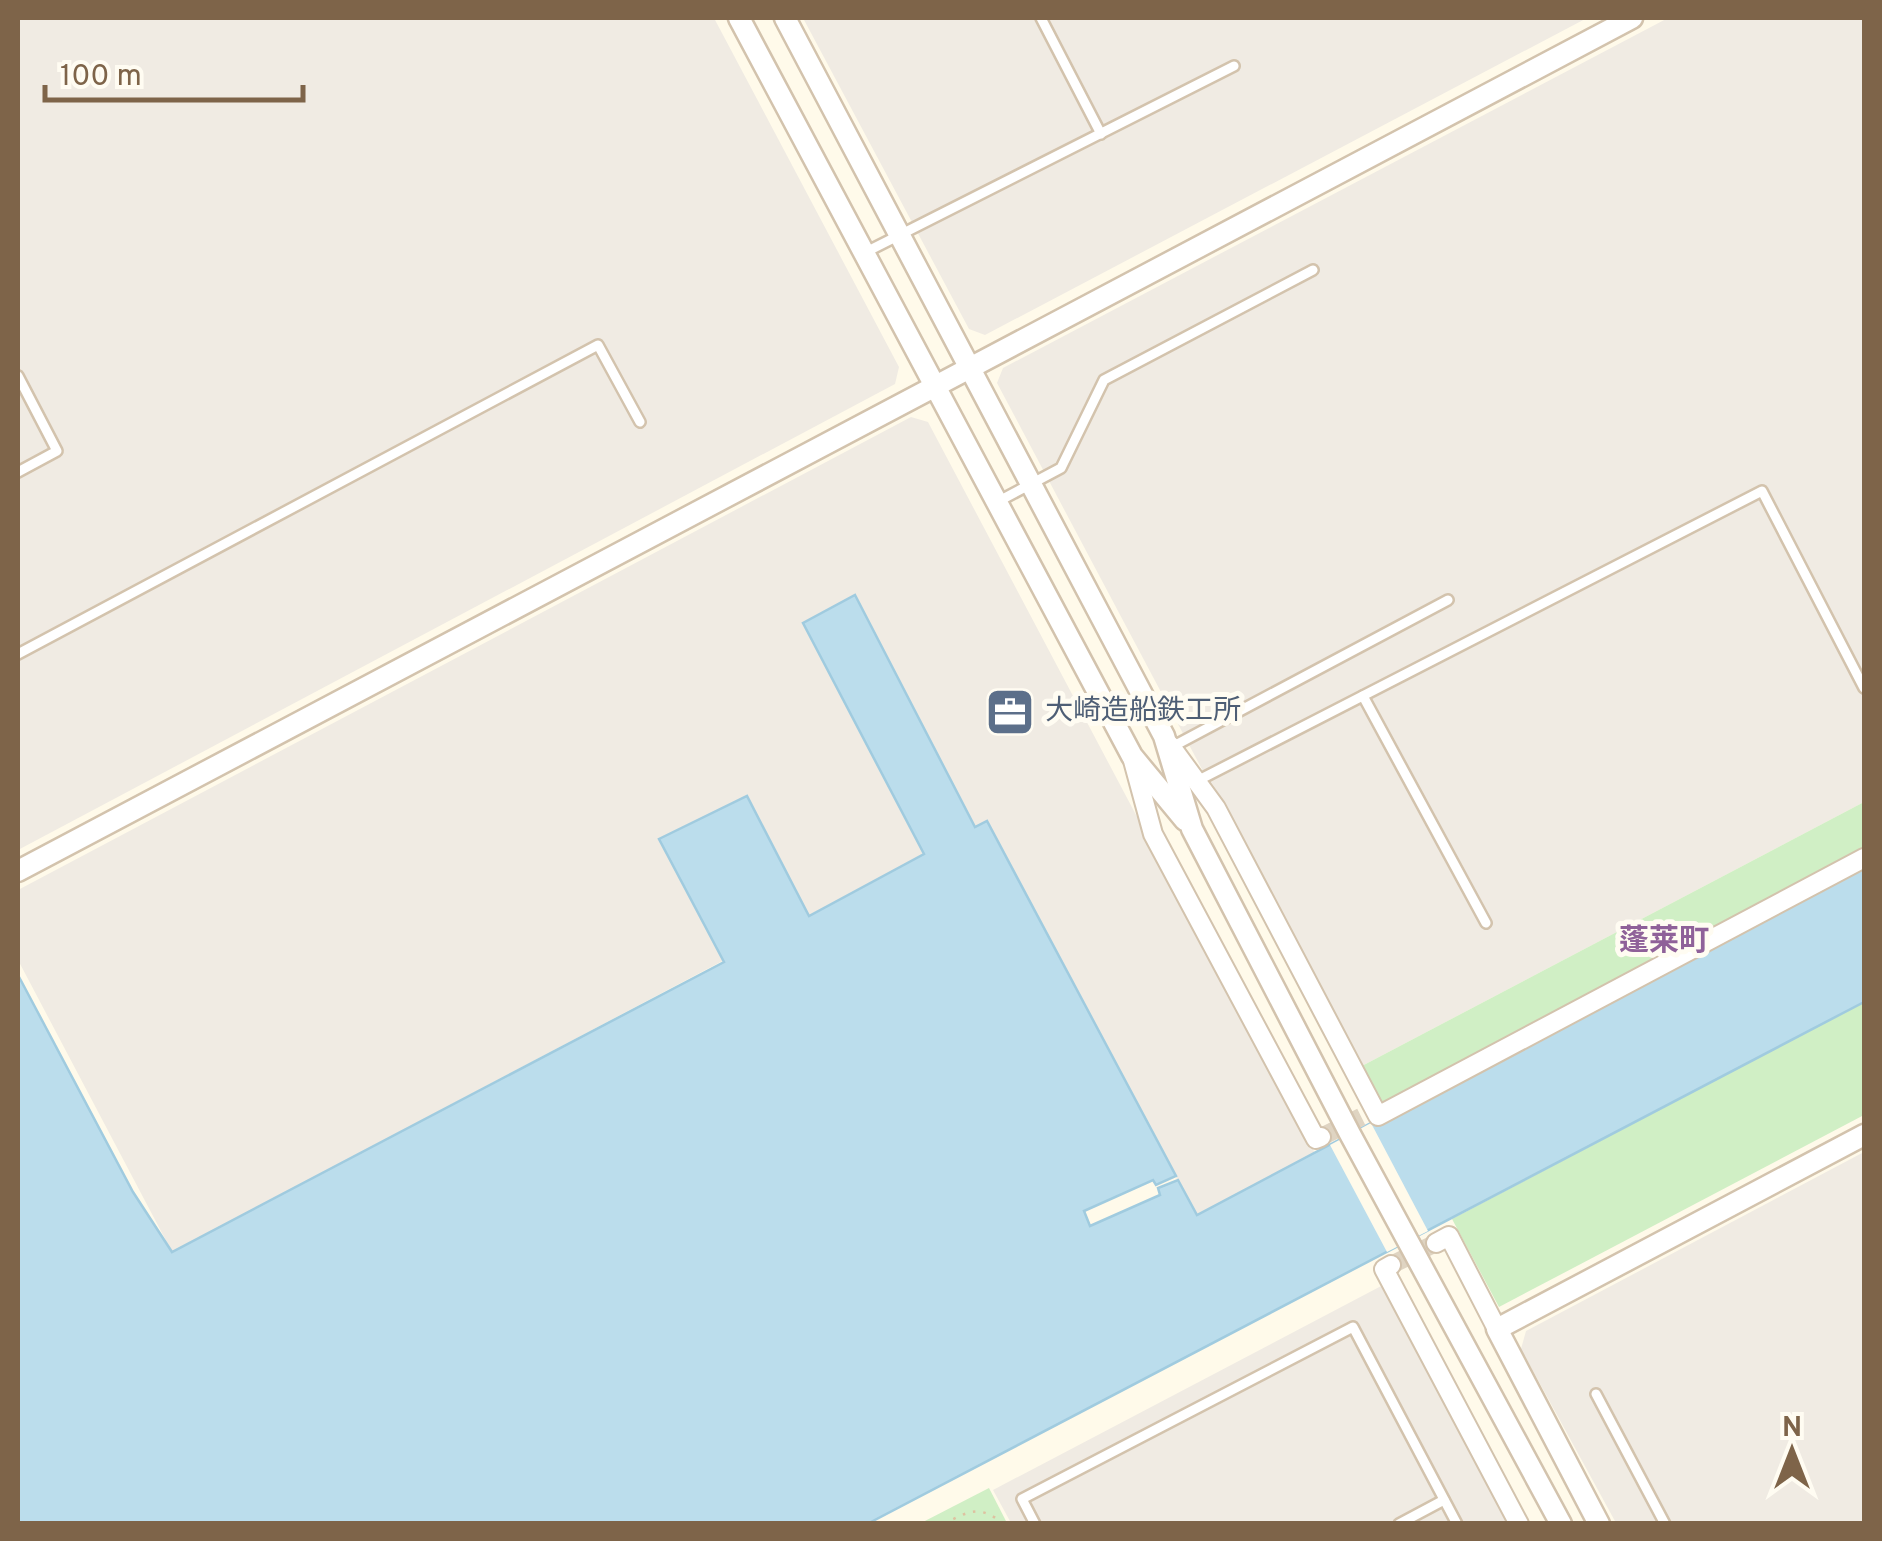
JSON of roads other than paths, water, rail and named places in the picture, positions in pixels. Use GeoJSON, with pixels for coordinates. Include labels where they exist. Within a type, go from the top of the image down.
{"type":"FeatureCollection","features":[{"type":"Feature","properties":{"kind":"street"},"geometry":{"type":"LineString","coordinates":[[739,18],[1132,756],[1154,834],[1316,1140],[1322,1137]]}},
{"type":"Feature","properties":{"kind":"street"},"geometry":{"type":"LineString","coordinates":[[785,18],[1168,744],[1192,830],[1350,1134],[1561,1524]]}},
{"type":"Feature","properties":{"kind":"street"},"geometry":{"type":"LineString","coordinates":[[18,871],[1632,18]]}},
{"type":"Feature","properties":{"kind":"street"},"geometry":{"type":"LineString","coordinates":[[1132,756],[1216,808],[1370,1112],[1378,1116],[1864,858]]}},
{"type":"Feature","properties":{"kind":"street"},"geometry":{"type":"LineString","coordinates":[[1497,1330],[1864,1135]]}},
{"type":"Feature","properties":{"kind":"street"},"geometry":{"type":"LineString","coordinates":[[1436,1243],[1449,1236],[1599,1524]]}},
{"type":"Feature","properties":{"kind":"street"},"geometry":{"type":"LineString","coordinates":[[1391,1266],[1384,1268],[1519,1524]]}},
{"type":"Feature","properties":{"kind":"lane"},"geometry":{"type":"LineString","coordinates":[[1041,18],[1100,134]]}},
{"type":"Feature","properties":{"kind":"lane"},"geometry":{"type":"LineString","coordinates":[[864,253],[1234,66]]}},
{"type":"Feature","properties":{"kind":"lane"},"geometry":{"type":"LineString","coordinates":[[997,503],[1061,468],[1104,380],[1313,270]]}},
{"type":"Feature","properties":{"kind":"lane"},"geometry":{"type":"LineString","coordinates":[[18,654],[598,345],[640,422]]}},
{"type":"Feature","properties":{"kind":"lane"},"geometry":{"type":"LineString","coordinates":[[18,376],[58,451],[18,472]]}},
{"type":"Feature","properties":{"kind":"lane"},"geometry":{"type":"LineString","coordinates":[[1181,789],[1762,491],[1864,688]]}},
{"type":"Feature","properties":{"kind":"lane"},"geometry":{"type":"LineString","coordinates":[[1168,744],[1448,600]]}},
{"type":"Feature","properties":{"kind":"lane"},"geometry":{"type":"LineString","coordinates":[[1364,696],[1486,923]]}},
{"type":"Feature","properties":{"kind":"lane"},"geometry":{"type":"LineString","coordinates":[[1034,1524],[1022,1499],[1353,1328],[1456,1524]]}},
{"type":"Feature","properties":{"kind":"lane"},"geometry":{"type":"LineString","coordinates":[[1596,1394],[1664,1524]]}},
{"type":"Feature","properties":{"kind":"lane"},"geometry":{"type":"LineString","coordinates":[[1400,1524],[1444,1500]]}},
{"type":"Feature","properties":{"kind":"water"},"geometry":{"type":"Polygon","coordinates":[[[855,595],[975,827],[987,821],[1176,1176],[1156,1185],[1153,1180],[1084,1211],[1090,1226],[1160,1195],[1158,1188],[1178,1180],[1197,1215],[1864,862],[1864,1002],[869,1523],[18,1523],[18,975],[133,1192],[172,1252],[724,962],[659,839],[747,796],[809,916],[924,854],[803,623],[855,595]]]}},
{"type":"Feature","properties":{"kind":"tunnel"},"geometry":{"type":"LineString","coordinates":[[1321,1137],[1367,1114]]}},
{"type":"Feature","properties":{"kind":"tunnel"},"geometry":{"type":"LineString","coordinates":[[1391,1265],[1436,1243]]}},
{"type":"Feature","properties":{"kind":"place","name":"大崎造船鉄工所"},"geometry":{"type":"Point","coordinates":[1010,712]}},
{"type":"Feature","properties":{"kind":"district","name":"蓬莱町"},"geometry":{"type":"Point","coordinates":[1664,942]}}]}
